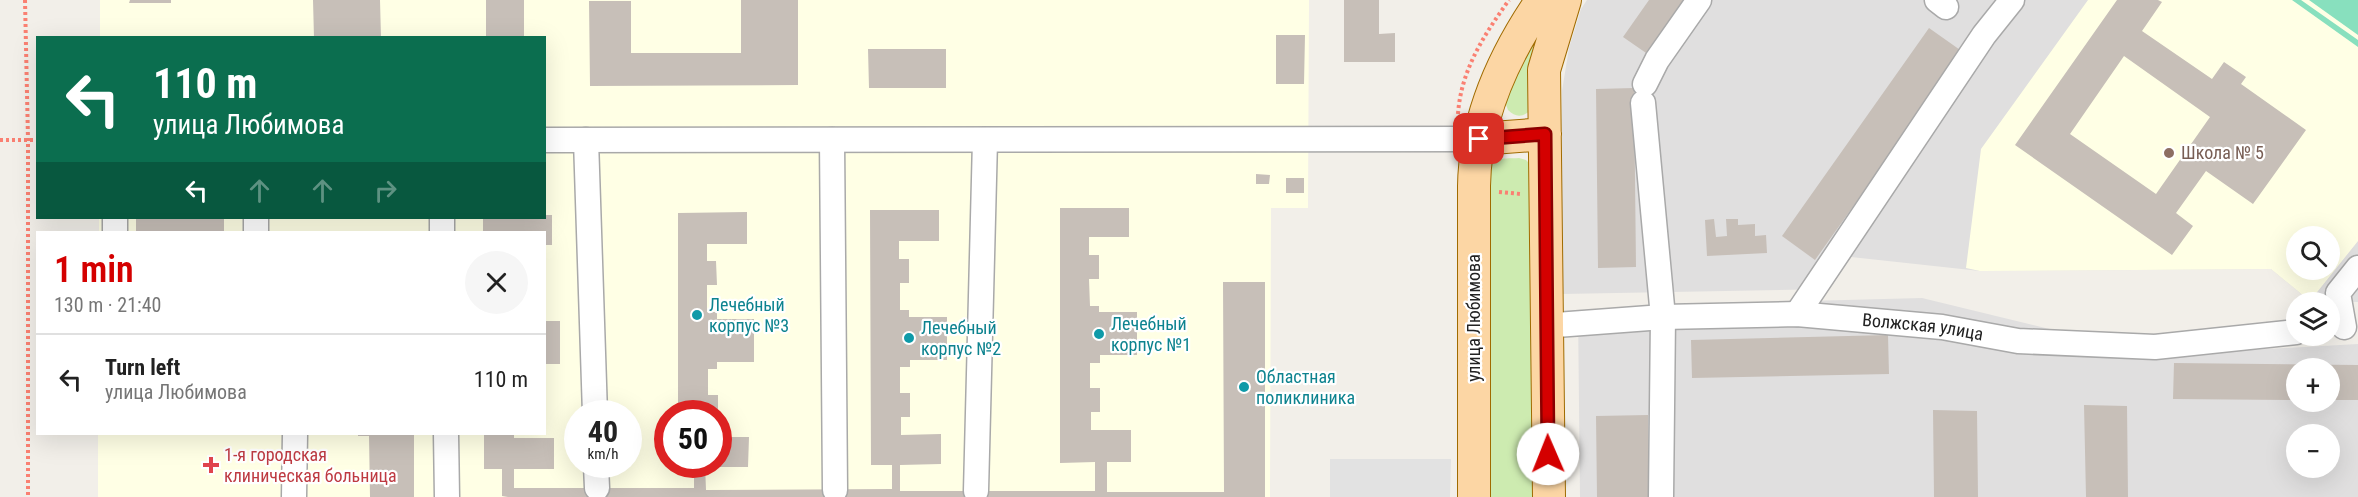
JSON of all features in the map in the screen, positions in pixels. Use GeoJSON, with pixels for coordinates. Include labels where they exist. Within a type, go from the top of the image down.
{"type":"FeatureCollection","features":[{"type":"Feature","properties":{"kind":"main road","name":"улица Любимова"},"geometry":{"type":"LineString","coordinates":[[1474,497],[1474,186],[1479,139],[1488,103],[1501,68],[1522,29],[1542,0]]}},
{"type":"Feature","properties":{"kind":"main road"},"geometry":{"type":"LineString","coordinates":[[1549,497],[1544,70],[1565,0]]}},
{"type":"Feature","properties":{"kind":"main road"},"geometry":{"type":"LineString","coordinates":[[1479,139],[1545,134]]}},
{"type":"Feature","properties":{"kind":"street"},"geometry":{"type":"LineString","coordinates":[[1660,497],[1663,317],[1644,93],[1658,60],[1699,0]]}},
{"type":"Feature","properties":{"kind":"street"},"geometry":{"type":"LineString","coordinates":[[1797,314],[1984,35],[2012,0]]}},
{"type":"Feature","properties":{"kind":"street"},"geometry":{"type":"LineString","coordinates":[[546,140],[1479,139]]}},
{"type":"Feature","properties":{"kind":"street"},"geometry":{"type":"LineString","coordinates":[[586,140],[595,400]]}},
{"type":"Feature","properties":{"kind":"street"},"geometry":{"type":"LineString","coordinates":[[832,140],[836,490]]}},
{"type":"Feature","properties":{"kind":"street"},"geometry":{"type":"LineString","coordinates":[[976,491],[985,140]]}},
{"type":"Feature","properties":{"kind":"street"},"geometry":{"type":"LineString","coordinates":[[2344,327],[2338,293],[2358,268]]}},
{"type":"Feature","properties":{"kind":"street","name":"Волжская улица"},"geometry":{"type":"LineString","coordinates":[[1546,323],[1556,325],[1663,317],[1797,314],[1942,327],[2018,341],[2155,347],[2286,333]]}},
{"type":"Feature","properties":{"kind":"street"},"geometry":{"type":"LineString","coordinates":[[294,497],[295,435]]}},
{"type":"Feature","properties":{"kind":"street"},"geometry":{"type":"LineString","coordinates":[[446,435],[447,497]]}},
{"type":"Feature","properties":{"kind":"path"},"geometry":{"type":"LineString","coordinates":[[25,0],[28,140],[28,497]]}},
{"type":"Feature","properties":{"kind":"path"},"geometry":{"type":"LineString","coordinates":[[0,140],[36,140]]}},
{"type":"Feature","properties":{"kind":"path"},"geometry":{"type":"LineString","coordinates":[[1492,192],[1527,194]]}},
{"type":"Feature","properties":{"kind":"shaded area"},"geometry":{"type":"Polygon","coordinates":[[[100,0],[1309,0],[1308,208],[1271,208],[1270,497],[98,497],[98,435],[546,435],[546,231],[99,231],[99,219],[546,219],[546,36],[100,36],[100,0]]]}},
{"type":"Feature","properties":{"kind":"shaded area"},"geometry":{"type":"Polygon","coordinates":[[[1587,0],[2358,0],[2358,302],[2340,302],[2340,292],[2299,292],[2271,269],[1980,271],[1851,257],[1829,289],[1562,294],[1562,91],[1569,48],[1581,9],[1587,0]]]}},
{"type":"Feature","properties":{"kind":"shaded area","name":"Школа № 5"},"geometry":{"type":"Polygon","coordinates":[[[2088,0],[2358,0],[2358,241],[2340,264],[2340,226],[2286,226],[2286,280],[2327,280],[2317,292],[2299,292],[2271,269],[1980,271],[1966,268],[1981,149],[2088,0]]]}},
{"type":"Feature","properties":{"kind":"shaded area"},"geometry":{"type":"Polygon","coordinates":[[[1922,298],[2157,355],[2358,344],[2358,497],[1580,497],[1578,311],[1684,304],[1922,298]]]}},
{"type":"Feature","properties":{"kind":"shaded area"},"geometry":{"type":"Polygon","coordinates":[[[1330,459],[1451,459],[1450,497],[1330,497],[1330,459]]]}},
{"type":"Feature","properties":{"kind":"green space"},"geometry":{"type":"Polygon","coordinates":[[[2292,0],[2301,0],[2358,40],[2358,47],[2292,0]]]}},
{"type":"Feature","properties":{"kind":"green space"},"geometry":{"type":"Polygon","coordinates":[[[2309,0],[2358,0],[2358,35],[2309,0]]]}},
{"type":"Feature","properties":{"kind":"green space"},"geometry":{"type":"Polygon","coordinates":[[[1540,19],[1531,110],[1517,115],[1508,110],[1505,102],[1540,19]]]}},
{"type":"Feature","properties":{"kind":"green space"},"geometry":{"type":"Polygon","coordinates":[[[1519,158],[1531,165],[1537,497],[1490,497],[1488,170],[1497,160],[1519,158]]]}},
{"type":"Feature","properties":{"kind":"building"},"geometry":{"type":"Polygon","coordinates":[[[130,0],[171,0],[171,3],[129,3],[130,0]]]}},
{"type":"Feature","properties":{"kind":"building"},"geometry":{"type":"Polygon","coordinates":[[[313,0],[380,0],[381,36],[314,36],[313,0]]]}},
{"type":"Feature","properties":{"kind":"building"},"geometry":{"type":"Polygon","coordinates":[[[486,0],[524,0],[524,36],[486,36],[486,0]]]}},
{"type":"Feature","properties":{"kind":"building"},"geometry":{"type":"Polygon","coordinates":[[[741,0],[798,0],[798,85],[590,86],[589,1],[631,1],[631,53],[741,53],[741,0]]]}},
{"type":"Feature","properties":{"kind":"building"},"geometry":{"type":"Polygon","coordinates":[[[1344,0],[1379,0],[1379,34],[1395,33],[1395,62],[1344,62],[1344,0]]]}},
{"type":"Feature","properties":{"kind":"building"},"geometry":{"type":"Polygon","coordinates":[[[1649,0],[1687,0],[1649,55],[1623,37],[1649,0]]]}},
{"type":"Feature","properties":{"kind":"building"},"geometry":{"type":"Polygon","coordinates":[[[2117,0],[2158,0],[2162,2],[2142,31],[2212,79],[2224,62],[2246,77],[2241,84],[2306,130],[2253,204],[2206,171],[2176,213],[2193,226],[2172,255],[2015,145],[2117,0]],[[2124,56],[2070,134],[2156,194],[2210,117],[2124,56]]]}},
{"type":"Feature","properties":{"kind":"building"},"geometry":{"type":"Polygon","coordinates":[[[1929,28],[1963,52],[1815,260],[1782,236],[1929,28]]]}},
{"type":"Feature","properties":{"kind":"building"},"geometry":{"type":"Polygon","coordinates":[[[1276,35],[1305,35],[1304,84],[1276,84],[1276,35]]]}},
{"type":"Feature","properties":{"kind":"building"},"geometry":{"type":"Polygon","coordinates":[[[868,49],[946,49],[946,88],[869,88],[868,49]]]}},
{"type":"Feature","properties":{"kind":"building"},"geometry":{"type":"Polygon","coordinates":[[[1634,88],[1636,267],[1598,268],[1596,89],[1634,88]]]}},
{"type":"Feature","properties":{"kind":"building"},"geometry":{"type":"Polygon","coordinates":[[[1256,174],[1270,175],[1269,184],[1256,184],[1256,174]]]}},
{"type":"Feature","properties":{"kind":"building"},"geometry":{"type":"Polygon","coordinates":[[[1286,178],[1304,178],[1304,193],[1286,193],[1286,178]]]}},
{"type":"Feature","properties":{"kind":"building"},"geometry":{"type":"Polygon","coordinates":[[[1060,208],[1129,208],[1129,237],[1089,237],[1089,255],[1099,255],[1099,279],[1089,279],[1090,306],[1099,306],[1099,312],[1137,312],[1137,355],[1100,355],[1100,363],[1090,363],[1090,388],[1100,388],[1100,412],[1091,412],[1091,430],[1131,430],[1131,462],[1107,462],[1107,492],[1224,492],[1223,282],[1265,282],[1265,497],[508,497],[502,496],[502,469],[484,469],[484,435],[554,438],[554,469],[514,469],[514,488],[694,488],[694,478],[706,478],[706,490],[892,489],[892,465],[871,465],[870,210],[939,210],[939,241],[899,241],[899,259],[909,259],[909,283],[900,283],[900,310],[909,310],[909,317],[947,317],[947,360],[910,360],[910,367],[900,367],[900,393],[910,393],[910,417],[901,417],[901,435],[941,434],[941,464],[900,465],[900,491],[1095,491],[1095,462],[1060,463],[1060,208]]]}},
{"type":"Feature","properties":{"kind":"building","name":"Лечебный корпус №3"},"geometry":{"type":"Polygon","coordinates":[[[747,212],[747,244],[707,244],[707,261],[716,261],[717,285],[707,285],[707,312],[717,312],[717,319],[754,319],[754,362],[717,362],[717,369],[708,369],[708,395],[718,395],[718,400],[678,400],[678,213],[747,212]]]}},
{"type":"Feature","properties":{"kind":"building"},"geometry":{"type":"Polygon","coordinates":[[[546,215],[552,215],[552,245],[546,245],[546,231],[483,231],[483,219],[546,219],[546,215]]]}},
{"type":"Feature","properties":{"kind":"building"},"geometry":{"type":"Polygon","coordinates":[[[136,219],[224,219],[224,231],[136,231],[136,219]]]}},
{"type":"Feature","properties":{"kind":"building"},"geometry":{"type":"Polygon","coordinates":[[[1714,219],[1716,237],[1727,236],[1726,219],[1738,219],[1738,225],[1755,224],[1755,236],[1766,235],[1767,253],[1707,256],[1705,220],[1714,219]]]}},
{"type":"Feature","properties":{"kind":"building"},"geometry":{"type":"Polygon","coordinates":[[[546,321],[560,321],[560,364],[546,364],[546,321]]]}},
{"type":"Feature","properties":{"kind":"building"},"geometry":{"type":"Polygon","coordinates":[[[1888,335],[1889,374],[1692,378],[1691,340],[1888,335]]]}},
{"type":"Feature","properties":{"kind":"building"},"geometry":{"type":"Polygon","coordinates":[[[2174,363],[2286,364],[2286,400],[2173,399],[2174,363]]]}},
{"type":"Feature","properties":{"kind":"building"},"geometry":{"type":"Polygon","coordinates":[[[2340,365],[2358,365],[2358,400],[2340,400],[2340,365]]]}},
{"type":"Feature","properties":{"kind":"building"},"geometry":{"type":"Polygon","coordinates":[[[2084,405],[2127,406],[2128,497],[2086,497],[2084,405]]]}},
{"type":"Feature","properties":{"kind":"building"},"geometry":{"type":"Polygon","coordinates":[[[1933,410],[1977,411],[1978,497],[1934,497],[1933,410]]]}},
{"type":"Feature","properties":{"kind":"building"},"geometry":{"type":"Polygon","coordinates":[[[1648,415],[1648,497],[1597,497],[1596,416],[1648,415]]]}},
{"type":"Feature","properties":{"kind":"building"},"geometry":{"type":"Polygon","coordinates":[[[414,435],[414,497],[370,497],[369,436],[358,436],[414,435]]]}},
{"type":"Feature","properties":{"kind":"building"},"geometry":{"type":"Polygon","coordinates":[[[732,437],[749,437],[748,467],[732,467],[732,437]]]}},
{"type":"Feature","properties":{"kind":"place","name":"Школа № 5"},"geometry":{"type":"Point","coordinates":[2169,153]}},
{"type":"Feature","properties":{"kind":"place","name":"Лечебный корпус №3"},"geometry":{"type":"Point","coordinates":[697,315]}},
{"type":"Feature","properties":{"kind":"place","name":"Лечебный корпус №1"},"geometry":{"type":"Point","coordinates":[1099,334]}},
{"type":"Feature","properties":{"kind":"place","name":"Лечебный корпус №2"},"geometry":{"type":"Point","coordinates":[909,338]}},
{"type":"Feature","properties":{"kind":"place","name":"Областная поликлиника"},"geometry":{"type":"Point","coordinates":[1244,387]}},
{"type":"Feature","properties":{"kind":"place","name":"1-я городская клиническая больница"},"geometry":{"type":"Point","coordinates":[211,465]}},
{"type":"Feature","properties":{"kind":"route"},"geometry":{"type":"LineString","coordinates":[[1479,139],[1545,134],[1548,454]]}}]}
